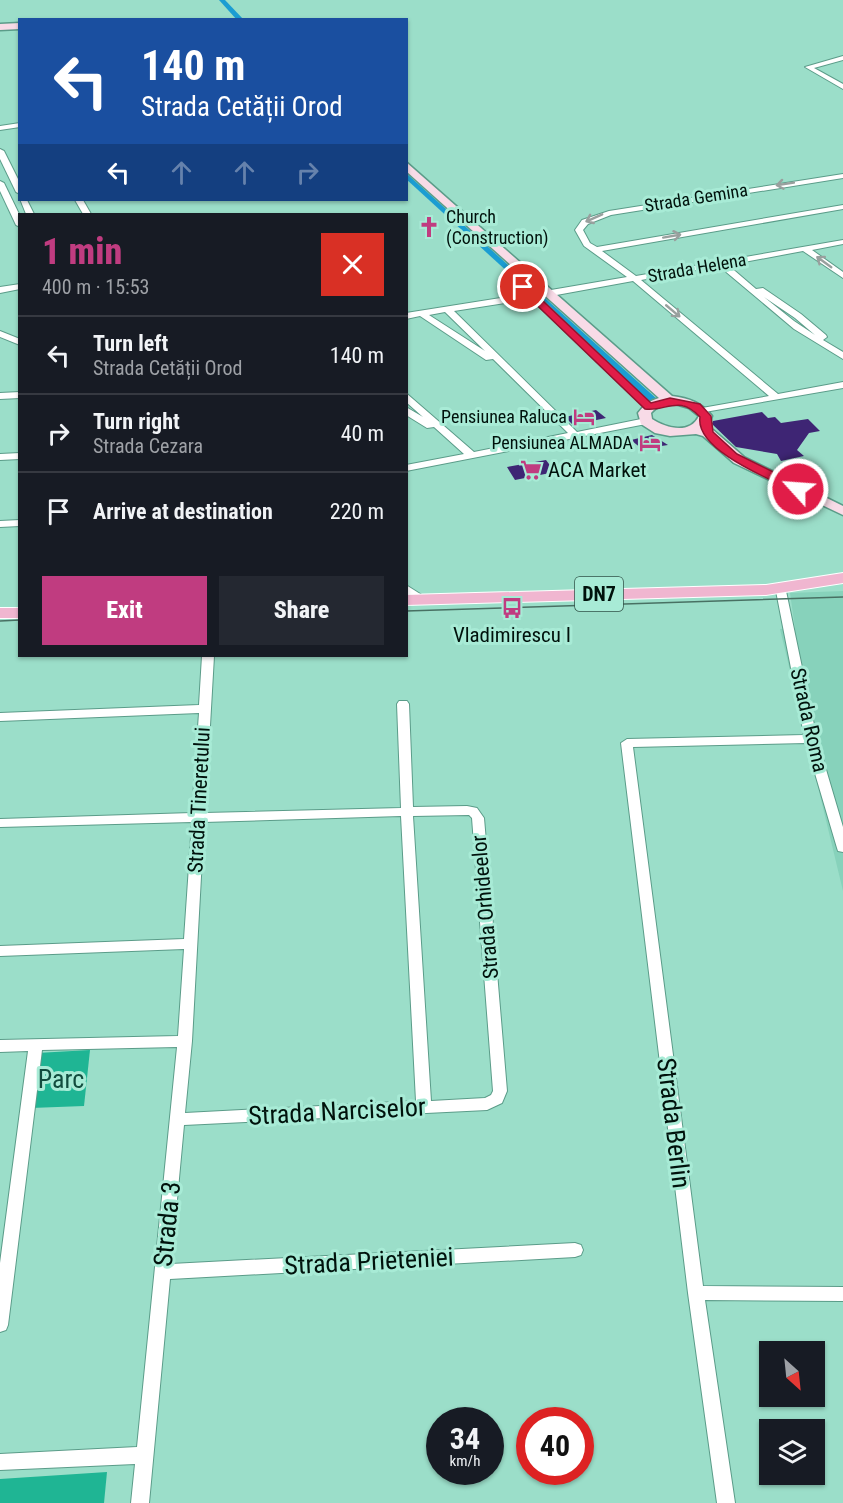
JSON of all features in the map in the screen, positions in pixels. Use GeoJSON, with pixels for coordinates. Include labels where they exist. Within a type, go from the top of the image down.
{"type":"FeatureCollection","features":[{"type":"Feature","properties":{"kind":"main road","name":"DN7"},"geometry":{"type":"LineString","coordinates":[[774,590],[843,578]]}},
{"type":"Feature","properties":{"kind":"main road","name":"DN7"},"geometry":{"type":"LineString","coordinates":[[414,599],[774,590],[843,585]]}},
{"type":"Feature","properties":{"kind":"main road"},"geometry":{"type":"LineString","coordinates":[[0,613],[18,613]]}},
{"type":"Feature","properties":{"kind":"street"},"geometry":{"type":"LineString","coordinates":[[0,27],[18,26]]}},
{"type":"Feature","properties":{"kind":"street"},"geometry":{"type":"LineString","coordinates":[[843,58],[808,67],[843,87]]}},
{"type":"Feature","properties":{"kind":"street"},"geometry":{"type":"LineString","coordinates":[[0,128],[18,125]]}},
{"type":"Feature","properties":{"kind":"street"},"geometry":{"type":"LineString","coordinates":[[0,151],[18,188]]}},
{"type":"Feature","properties":{"kind":"street"},"geometry":{"type":"LineString","coordinates":[[408,167],[670,401]]}},
{"type":"Feature","properties":{"kind":"street"},"geometry":{"type":"LineString","coordinates":[[0,178],[12,176]]}},
{"type":"Feature","properties":{"kind":"street","name":"Strada Gemina"},"geometry":{"type":"LineString","coordinates":[[594,249],[583,239],[579,230],[582,224],[600,215],[843,176]]}},
{"type":"Feature","properties":{"kind":"street"},"geometry":{"type":"LineString","coordinates":[[0,183],[18,221]]}},
{"type":"Feature","properties":{"kind":"street"},"geometry":{"type":"LineString","coordinates":[[594,249],[843,207]]}},
{"type":"Feature","properties":{"kind":"street","name":"Strada Helena"},"geometry":{"type":"LineString","coordinates":[[551,293],[843,242]]}},
{"type":"Feature","properties":{"kind":"street"},"geometry":{"type":"LineString","coordinates":[[594,249],[635,279],[777,398]]}},
{"type":"Feature","properties":{"kind":"street"},"geometry":{"type":"LineString","coordinates":[[805,249],[843,276]]}},
{"type":"Feature","properties":{"kind":"street"},"geometry":{"type":"LineString","coordinates":[[723,264],[751,286],[798,316],[843,356]]}},
{"type":"Feature","properties":{"kind":"street"},"geometry":{"type":"LineString","coordinates":[[513,277],[649,407]]}},
{"type":"Feature","properties":{"kind":"street"},"geometry":{"type":"LineString","coordinates":[[0,290],[18,286]]}},
{"type":"Feature","properties":{"kind":"street"},"geometry":{"type":"LineString","coordinates":[[408,316],[532,296]]}},
{"type":"Feature","properties":{"kind":"street"},"geometry":{"type":"LineString","coordinates":[[448,310],[575,435]]}},
{"type":"Feature","properties":{"kind":"street"},"geometry":{"type":"LineString","coordinates":[[422,314],[510,372]]}},
{"type":"Feature","properties":{"kind":"street"},"geometry":{"type":"LineString","coordinates":[[3,339],[18,342]]}},
{"type":"Feature","properties":{"kind":"street"},"geometry":{"type":"LineString","coordinates":[[843,385],[777,398],[705,422],[691,431],[670,432],[652,426],[646,421],[644,413],[649,407],[670,401],[689,403],[705,422],[739,460],[843,511]]}},
{"type":"Feature","properties":{"kind":"street"},"geometry":{"type":"LineString","coordinates":[[0,396],[18,395]]}},
{"type":"Feature","properties":{"kind":"street"},"geometry":{"type":"LineString","coordinates":[[408,398],[472,455]]}},
{"type":"Feature","properties":{"kind":"street"},"geometry":{"type":"LineString","coordinates":[[408,411],[445,433]]}},
{"type":"Feature","properties":{"kind":"street"},"geometry":{"type":"LineString","coordinates":[[408,468],[646,421]]}},
{"type":"Feature","properties":{"kind":"street"},"geometry":{"type":"LineString","coordinates":[[0,457],[18,456]]}},
{"type":"Feature","properties":{"kind":"street"},"geometry":{"type":"LineString","coordinates":[[0,524],[18,523]]}},
{"type":"Feature","properties":{"kind":"street","name":"Strada Roma"},"geometry":{"type":"LineString","coordinates":[[774,590],[811,739],[843,848]]}},
{"type":"Feature","properties":{"kind":"street","name":"Strada Tineretului"},"geometry":{"type":"LineString","coordinates":[[191,944],[208,657]]}},
{"type":"Feature","properties":{"kind":"street"},"geometry":{"type":"LineString","coordinates":[[403,704],[406,812],[424,1108]]}},
{"type":"Feature","properties":{"kind":"street"},"geometry":{"type":"LineString","coordinates":[[0,717],[204,709]]}},
{"type":"Feature","properties":{"kind":"street","name":"Strada Berlin"},"geometry":{"type":"LineString","coordinates":[[726,1503],[696,1293],[627,743],[811,739]]}},
{"type":"Feature","properties":{"kind":"street","name":"Strada Orhideelor"},"geometry":{"type":"LineString","coordinates":[[0,823],[197,816],[473,811],[478,818],[500,1091],[496,1099]]}},
{"type":"Feature","properties":{"kind":"street"},"geometry":{"type":"LineString","coordinates":[[0,951],[191,944]]}},
{"type":"Feature","properties":{"kind":"street","name":"Strada 3"},"geometry":{"type":"LineString","coordinates":[[140,1503],[185,1041],[191,944]]}},
{"type":"Feature","properties":{"kind":"street"},"geometry":{"type":"LineString","coordinates":[[0,1046],[185,1041]]}},
{"type":"Feature","properties":{"kind":"street"},"geometry":{"type":"LineString","coordinates":[[0,1325],[36,1045]]}},
{"type":"Feature","properties":{"kind":"street","name":"Strada Narciselor"},"geometry":{"type":"LineString","coordinates":[[177,1119],[424,1108],[487,1104],[496,1099]]}},
{"type":"Feature","properties":{"kind":"street","name":"Strada Prieteniei"},"geometry":{"type":"LineString","coordinates":[[162,1272],[575,1250]]}},
{"type":"Feature","properties":{"kind":"street"},"geometry":{"type":"LineString","coordinates":[[696,1293],[843,1294]]}},
{"type":"Feature","properties":{"kind":"street"},"geometry":{"type":"LineString","coordinates":[[0,1462],[144,1455]]}},
{"type":"Feature","properties":{"kind":"shaded area"},"geometry":{"type":"Polygon","coordinates":[[[843,591],[843,891],[780,629],[795,628],[790,593],[843,591]]]}},
{"type":"Feature","properties":{"kind":"green space","name":"Parc"},"geometry":{"type":"Polygon","coordinates":[[[90,1050],[84,1106],[31,1108],[37,1053],[90,1050]]]}},
{"type":"Feature","properties":{"kind":"green space"},"geometry":{"type":"Polygon","coordinates":[[[107,1472],[104,1503],[0,1503],[0,1479],[107,1472]]]}},
{"type":"Feature","properties":{"kind":"building","name":"Pensiunea Raluca"},"geometry":{"type":"Polygon","coordinates":[[[596,410],[606,418],[573,425],[565,417],[596,410]]]}},
{"type":"Feature","properties":{"kind":"building"},"geometry":{"type":"Polygon","coordinates":[[[762,412],[768,418],[775,417],[781,423],[808,419],[820,431],[809,433],[797,450],[804,456],[781,461],[777,454],[736,447],[712,424],[713,421],[762,412]]]}},
{"type":"Feature","properties":{"kind":"building","name":"Pensiunea ALMADA"},"geometry":{"type":"Polygon","coordinates":[[[652,435],[668,445],[642,449],[631,440],[652,435]]]}},
{"type":"Feature","properties":{"kind":"building","name":"ACA Market"},"geometry":{"type":"Polygon","coordinates":[[[546,460],[555,472],[515,480],[507,467],[546,460]]]}},
{"type":"Feature","properties":{"kind":"waterway"},"geometry":{"type":"LineString","coordinates":[[222,0],[239,18]]}},
{"type":"Feature","properties":{"kind":"waterway"},"geometry":{"type":"LineString","coordinates":[[408,177],[654,401]]}},
{"type":"Feature","properties":{"kind":"tram line"},"geometry":{"type":"LineString","coordinates":[[408,611],[843,597]]}},
{"type":"Feature","properties":{"kind":"tram line"},"geometry":{"type":"LineString","coordinates":[[0,621],[18,620]]}},
{"type":"Feature","properties":{"kind":"place","name":"Church (Construction)"},"geometry":{"type":"Point","coordinates":[429,227]}},
{"type":"Feature","properties":{"kind":"place","name":"Pensiunea Raluca"},"geometry":{"type":"Point","coordinates":[584,417]}},
{"type":"Feature","properties":{"kind":"place","name":"Pensiunea ALMADA"},"geometry":{"type":"Point","coordinates":[650,443]}},
{"type":"Feature","properties":{"kind":"place","name":"ACA Market"},"geometry":{"type":"Point","coordinates":[531,470]}},
{"type":"Feature","properties":{"kind":"place","name":"Vladimirescu I"},"geometry":{"type":"Point","coordinates":[512,608]}},
{"type":"Feature","properties":{"kind":"route"},"geometry":{"type":"LineString","coordinates":[[523,287],[649,407],[670,401],[680,401],[696,406],[705,416],[708,433],[733,456],[798,489]]}}]}
